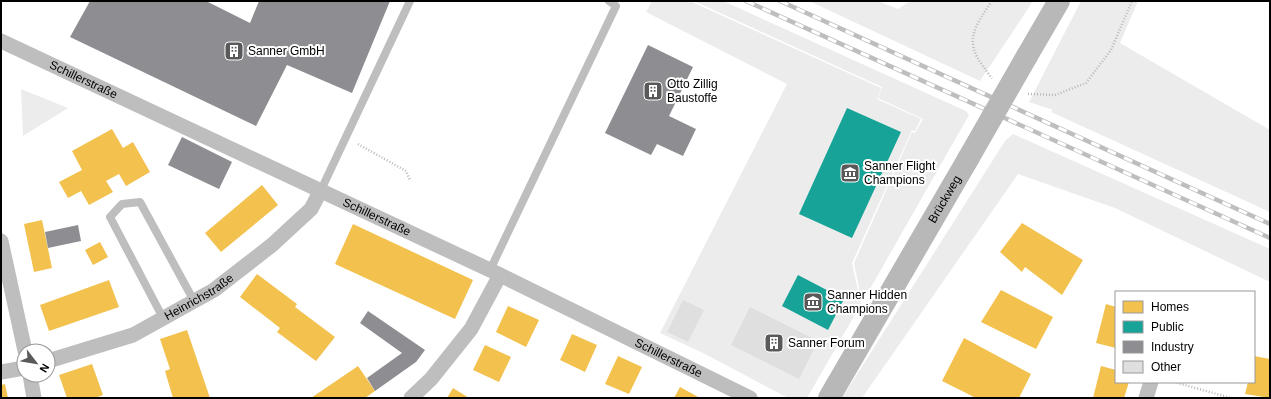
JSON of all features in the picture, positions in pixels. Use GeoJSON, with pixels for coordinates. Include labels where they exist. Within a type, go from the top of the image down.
{"type":"FeatureCollection","features":[{"type":"Feature","properties":{"kind":"street","name":"Brückweg"},"geometry":{"type":"LineString","coordinates":[[830,398],[1059,1]]}},
{"type":"Feature","properties":{"kind":"street","name":"Schillerstraße"},"geometry":{"type":"LineString","coordinates":[[2,43],[320,190],[495,273],[750,398]]}},
{"type":"Feature","properties":{"kind":"street","name":"Heinrichstraße"},"geometry":{"type":"LineString","coordinates":[[56,359],[133,335],[214,290],[272,245],[311,209],[320,190]]}},
{"type":"Feature","properties":{"kind":"street"},"geometry":{"type":"LineString","coordinates":[[1,241],[23,343]]}},
{"type":"Feature","properties":{"kind":"street"},"geometry":{"type":"LineString","coordinates":[[411,398],[431,379],[471,329],[495,273]]}},
{"type":"Feature","properties":{"kind":"street"},"geometry":{"type":"LineString","coordinates":[[1,372],[16,369]]}},
{"type":"Feature","properties":{"kind":"street"},"geometry":{"type":"LineString","coordinates":[[31,383],[34,398]]}},
{"type":"Feature","properties":{"kind":"street"},"geometry":{"type":"LineString","coordinates":[[1146,398],[1151,383]]}},
{"type":"Feature","properties":{"kind":"lane"},"geometry":{"type":"LineString","coordinates":[[320,190],[410,1]]}},
{"type":"Feature","properties":{"kind":"lane"},"geometry":{"type":"LineString","coordinates":[[495,273],[616,6],[609,1]]}},
{"type":"Feature","properties":{"kind":"lane"},"geometry":{"type":"LineString","coordinates":[[163,318],[110,217],[122,204],[140,202],[194,301]]}},
{"type":"Feature","properties":{"kind":"path"},"geometry":{"type":"LineString","coordinates":[[346,137],[406,171],[410,180]]}},
{"type":"Feature","properties":{"kind":"path"},"geometry":{"type":"LineString","coordinates":[[1178,383],[1231,398]]}},
{"type":"Feature","properties":{"kind":"shaded area"},"geometry":{"type":"Polygon","coordinates":[[[652,1],[690,1],[881,88],[877,99],[921,119],[915,131],[912,130],[852,263],[861,304],[807,398],[788,398],[703,353],[660,333],[787,84],[646,12],[652,1]]]}},
{"type":"Feature","properties":{"kind":"shaded area"},"geometry":{"type":"Polygon","coordinates":[[[694,1],[723,1],[966,111],[969,115],[862,303],[854,263],[912,132],[915,133],[923,119],[878,98],[882,87],[694,1]]]}},
{"type":"Feature","properties":{"kind":"shaded area"},"geometry":{"type":"Polygon","coordinates":[[[809,1],[878,1],[898,9],[910,1],[1033,1],[980,81],[809,1]]]}},
{"type":"Feature","properties":{"kind":"shaded area"},"geometry":{"type":"Polygon","coordinates":[[[1081,1],[1138,1],[1120,43],[1270,130],[1270,212],[1051,112],[1053,110],[1029,102],[1081,1]]]}},
{"type":"Feature","properties":{"kind":"shaded area"},"geometry":{"type":"Polygon","coordinates":[[[21,89],[68,108],[23,136],[21,89]]]}},
{"type":"Feature","properties":{"kind":"shaded area"},"geometry":{"type":"Polygon","coordinates":[[[1013,134],[1270,249],[1270,282],[1115,208],[1018,174],[862,398],[842,398],[1005,141],[1013,134]]]}},
{"type":"Feature","properties":{"kind":"building: Homes"},"geometry":{"type":"Polygon","coordinates":[[[112,129],[123,148],[133,142],[150,172],[126,186],[119,174],[106,181],[113,192],[89,205],[81,191],[68,198],[59,182],[82,170],[72,151],[112,129]]]}},
{"type":"Feature","properties":{"kind":"building: Homes"},"geometry":{"type":"Polygon","coordinates":[[[262,185],[278,205],[221,252],[205,233],[262,185]]]}},
{"type":"Feature","properties":{"kind":"building: Homes"},"geometry":{"type":"Polygon","coordinates":[[[42,220],[52,268],[34,272],[24,224],[42,220]]]}},
{"type":"Feature","properties":{"kind":"building: Homes"},"geometry":{"type":"Polygon","coordinates":[[[1022,223],[1083,260],[1062,295],[1025,267],[1022,272],[1000,252],[1022,223]]]}},
{"type":"Feature","properties":{"kind":"building: Homes"},"geometry":{"type":"Polygon","coordinates":[[[353,224],[473,280],[455,319],[335,264],[353,224]]]}},
{"type":"Feature","properties":{"kind":"building: Homes"},"geometry":{"type":"Polygon","coordinates":[[[100,242],[108,257],[93,265],[85,250],[100,242]]]}},
{"type":"Feature","properties":{"kind":"building: Homes"},"geometry":{"type":"Polygon","coordinates":[[[257,274],[297,304],[295,307],[335,337],[316,361],[277,332],[280,328],[240,297],[257,274]]]}},
{"type":"Feature","properties":{"kind":"building: Homes"},"geometry":{"type":"Polygon","coordinates":[[[109,280],[119,307],[49,331],[40,305],[109,280]]]}},
{"type":"Feature","properties":{"kind":"building: Homes"},"geometry":{"type":"Polygon","coordinates":[[[1001,290],[1053,317],[1036,349],[981,322],[1001,290]]]}},
{"type":"Feature","properties":{"kind":"building: Homes"},"geometry":{"type":"Polygon","coordinates":[[[1106,304],[1115,307],[1115,348],[1096,343],[1106,304]]]}},
{"type":"Feature","properties":{"kind":"building: Homes"},"geometry":{"type":"Polygon","coordinates":[[[508,306],[539,320],[526,347],[496,332],[508,306]]]}},
{"type":"Feature","properties":{"kind":"building: Homes"},"geometry":{"type":"Polygon","coordinates":[[[187,330],[210,398],[173,398],[165,371],[170,369],[160,339],[187,330]]]}},
{"type":"Feature","properties":{"kind":"building: Homes"},"geometry":{"type":"Polygon","coordinates":[[[572,334],[597,345],[585,372],[560,360],[572,334]]]}},
{"type":"Feature","properties":{"kind":"building: Homes"},"geometry":{"type":"Polygon","coordinates":[[[964,338],[1031,374],[1019,398],[976,398],[942,381],[964,338]]]}},
{"type":"Feature","properties":{"kind":"building: Homes"},"geometry":{"type":"Polygon","coordinates":[[[485,345],[511,357],[499,382],[473,370],[485,345]]]}},
{"type":"Feature","properties":{"kind":"building: Homes"},"geometry":{"type":"Polygon","coordinates":[[[618,356],[642,367],[629,394],[605,384],[618,356]]]}},
{"type":"Feature","properties":{"kind":"building: Homes"},"geometry":{"type":"Polygon","coordinates":[[[1255,356],[1270,359],[1270,398],[1245,394],[1248,383],[1255,383],[1255,356]]]}},
{"type":"Feature","properties":{"kind":"building: Homes"},"geometry":{"type":"Polygon","coordinates":[[[92,364],[103,395],[95,398],[67,398],[59,375],[92,364]]]}},
{"type":"Feature","properties":{"kind":"building: Homes"},"geometry":{"type":"Polygon","coordinates":[[[358,366],[375,391],[365,398],[311,398],[358,366]]]}},
{"type":"Feature","properties":{"kind":"building: Homes"},"geometry":{"type":"Polygon","coordinates":[[[1101,366],[1115,370],[1115,383],[1129,383],[1124,398],[1093,398],[1101,366]]]}},
{"type":"Feature","properties":{"kind":"building: Homes"},"geometry":{"type":"Polygon","coordinates":[[[5,384],[8,398],[1,398],[1,385],[5,384]]]}},
{"type":"Feature","properties":{"kind":"building: Homes"},"geometry":{"type":"Polygon","coordinates":[[[680,387],[700,398],[674,398],[680,387]]]}},
{"type":"Feature","properties":{"kind":"building: Homes"},"geometry":{"type":"Polygon","coordinates":[[[453,388],[469,398],[447,398],[453,388]]]}},
{"type":"Feature","properties":{"kind":"building: Public","name":"Sanner Flight Champions"},"geometry":{"type":"Polygon","coordinates":[[[847,108],[901,132],[852,238],[799,214],[847,108]]]}},
{"type":"Feature","properties":{"kind":"building: Public","name":"Sanner Hidden Champions"},"geometry":{"type":"Polygon","coordinates":[[[798,275],[844,299],[828,330],[782,306],[798,275]]]}},
{"type":"Feature","properties":{"kind":"building: Industry","name":"Sanner GmbH"},"geometry":{"type":"Polygon","coordinates":[[[90,1],[206,1],[250,23],[259,1],[390,1],[352,93],[287,65],[256,126],[70,37],[90,1]]]}},
{"type":"Feature","properties":{"kind":"building: Industry","name":"Otto Zillig Baustoffe"},"geometry":{"type":"Polygon","coordinates":[[[648,45],[693,67],[669,116],[696,129],[683,156],[657,144],[651,155],[605,133],[648,45]]]}},
{"type":"Feature","properties":{"kind":"building: Industry"},"geometry":{"type":"Polygon","coordinates":[[[182,137],[232,162],[219,189],[168,165],[182,137]]]}},
{"type":"Feature","properties":{"kind":"building: Industry"},"geometry":{"type":"Polygon","coordinates":[[[78,225],[81,241],[48,248],[45,232],[78,225]]]}},
{"type":"Feature","properties":{"kind":"building: Industry"},"geometry":{"type":"Polygon","coordinates":[[[368,311],[425,350],[416,362],[375,391],[367,378],[402,353],[360,323],[368,311]]]}},
{"type":"Feature","properties":{"kind":"building: Other"},"geometry":{"type":"Polygon","coordinates":[[[683,300],[704,310],[688,342],[667,332],[683,300]]]}},
{"type":"Feature","properties":{"kind":"building: Other","name":"Sanner Forum"},"geometry":{"type":"Polygon","coordinates":[[[750,307],[818,341],[799,379],[731,345],[750,307]]]}},
{"type":"Feature","properties":{"kind":"railway"},"geometry":{"type":"LineString","coordinates":[[746,1],[1270,238]]}},
{"type":"Feature","properties":{"kind":"railway"},"geometry":{"type":"LineString","coordinates":[[780,1],[1270,224]]}},
{"type":"Feature","properties":{"kind":"place","name":"Sanner GmbH"},"geometry":{"type":"Point","coordinates":[234,51]}},
{"type":"Feature","properties":{"kind":"place","name":"Otto Zillig Baustoffe"},"geometry":{"type":"Point","coordinates":[653,91]}},
{"type":"Feature","properties":{"kind":"place","name":"Sanner Flight Champions"},"geometry":{"type":"Point","coordinates":[850,173]}},
{"type":"Feature","properties":{"kind":"place","name":"Sanner Hidden Champions"},"geometry":{"type":"Point","coordinates":[813,302]}},
{"type":"Feature","properties":{"kind":"place","name":"Sanner Forum"},"geometry":{"type":"Point","coordinates":[774,343]}}]}
